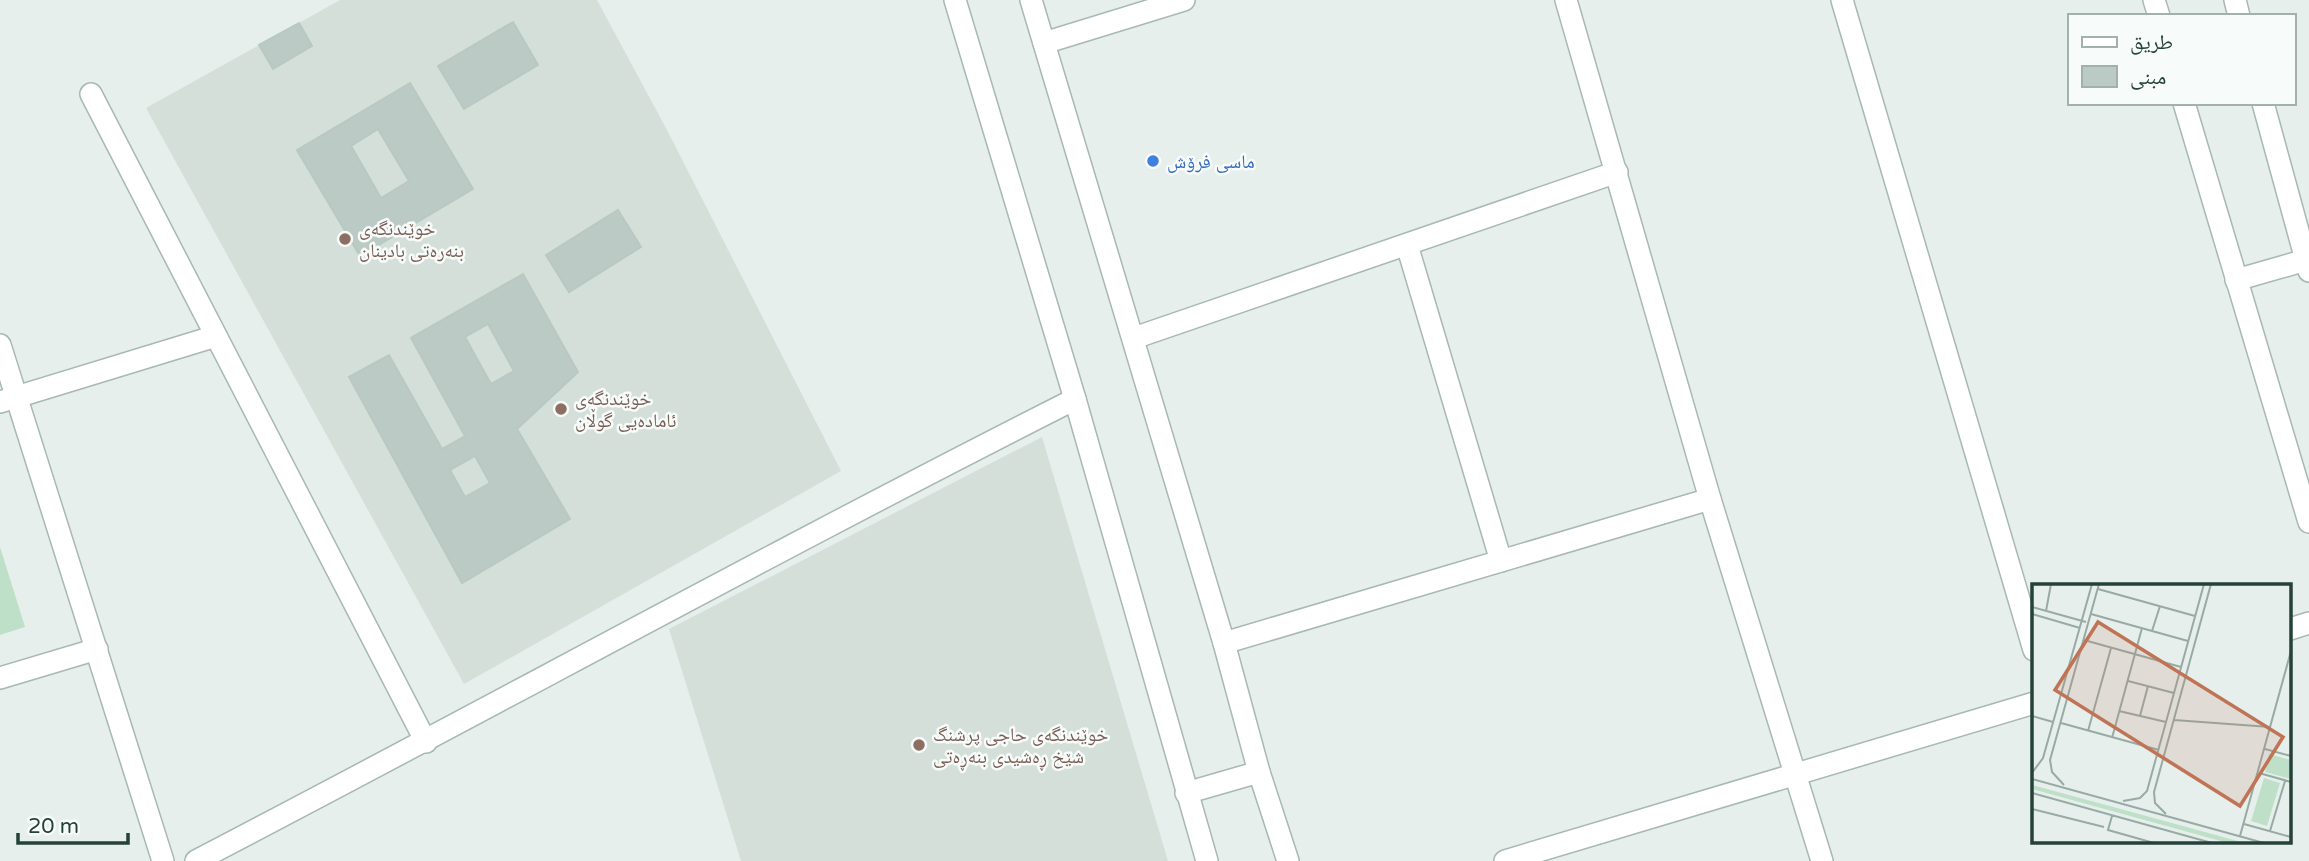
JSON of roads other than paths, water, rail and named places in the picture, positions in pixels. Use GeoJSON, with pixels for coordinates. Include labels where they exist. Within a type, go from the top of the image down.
{"type":"FeatureCollection","features":[{"type":"Feature","properties":{"kind":"street"},"geometry":{"type":"LineString","coordinates":[[955,0],[1075,399],[1207,861]]}},
{"type":"Feature","properties":{"kind":"street"},"geometry":{"type":"LineString","coordinates":[[1031,0],[1134,338],[1259,772],[1288,861]]}},
{"type":"Feature","properties":{"kind":"street"},"geometry":{"type":"LineString","coordinates":[[1044,43],[1184,0]]}},
{"type":"Feature","properties":{"kind":"street"},"geometry":{"type":"LineString","coordinates":[[1566,0],[1710,499],[1797,773],[1822,861]]}},
{"type":"Feature","properties":{"kind":"street"},"geometry":{"type":"LineString","coordinates":[[1842,0],[2032,643]]}},
{"type":"Feature","properties":{"kind":"street"},"geometry":{"type":"LineString","coordinates":[[92,94],[426,742]]}},
{"type":"Feature","properties":{"kind":"street"},"geometry":{"type":"LineString","coordinates":[[2185,105],[2309,522]]}},
{"type":"Feature","properties":{"kind":"street"},"geometry":{"type":"LineString","coordinates":[[2236,280],[2307,265],[2264,105]]}},
{"type":"Feature","properties":{"kind":"street"},"geometry":{"type":"LineString","coordinates":[[1134,338],[1617,172]]}},
{"type":"Feature","properties":{"kind":"street"},"geometry":{"type":"LineString","coordinates":[[1407,245],[1501,561]]}},
{"type":"Feature","properties":{"kind":"street"},"geometry":{"type":"LineString","coordinates":[[7,400],[216,336]]}},
{"type":"Feature","properties":{"kind":"street"},"geometry":{"type":"LineString","coordinates":[[0,345],[7,400],[97,649],[163,861]]}},
{"type":"Feature","properties":{"kind":"street"},"geometry":{"type":"LineString","coordinates":[[196,861],[426,742],[942,466],[1075,399]]}},
{"type":"Feature","properties":{"kind":"street"},"geometry":{"type":"LineString","coordinates":[[1224,643],[1710,499]]}},
{"type":"Feature","properties":{"kind":"street"},"geometry":{"type":"LineString","coordinates":[[2292,628],[2309,623]]}},
{"type":"Feature","properties":{"kind":"street"},"geometry":{"type":"LineString","coordinates":[[0,678],[97,649]]}},
{"type":"Feature","properties":{"kind":"street"},"geometry":{"type":"LineString","coordinates":[[1506,861],[2032,704]]}},
{"type":"Feature","properties":{"kind":"street"},"geometry":{"type":"LineString","coordinates":[[1186,793],[1259,772]]}},
{"type":"Feature","properties":{"kind":"place","name":"ماسی فرۆش"},"geometry":{"type":"Point","coordinates":[1153,161]}},
{"type":"Feature","properties":{"kind":"place","name":"خوێندنگەی بنەرەتی بادینان"},"geometry":{"type":"Point","coordinates":[345,239]}},
{"type":"Feature","properties":{"kind":"place","name":"خوێندنگەی ئامادەیی گوڵان"},"geometry":{"type":"Point","coordinates":[561,409]}},
{"type":"Feature","properties":{"kind":"place","name":"خوێندنگەی حاجی پرشنگ شێخ ڕەشیدی بنەڕەتی"},"geometry":{"type":"Point","coordinates":[919,745]}}]}
